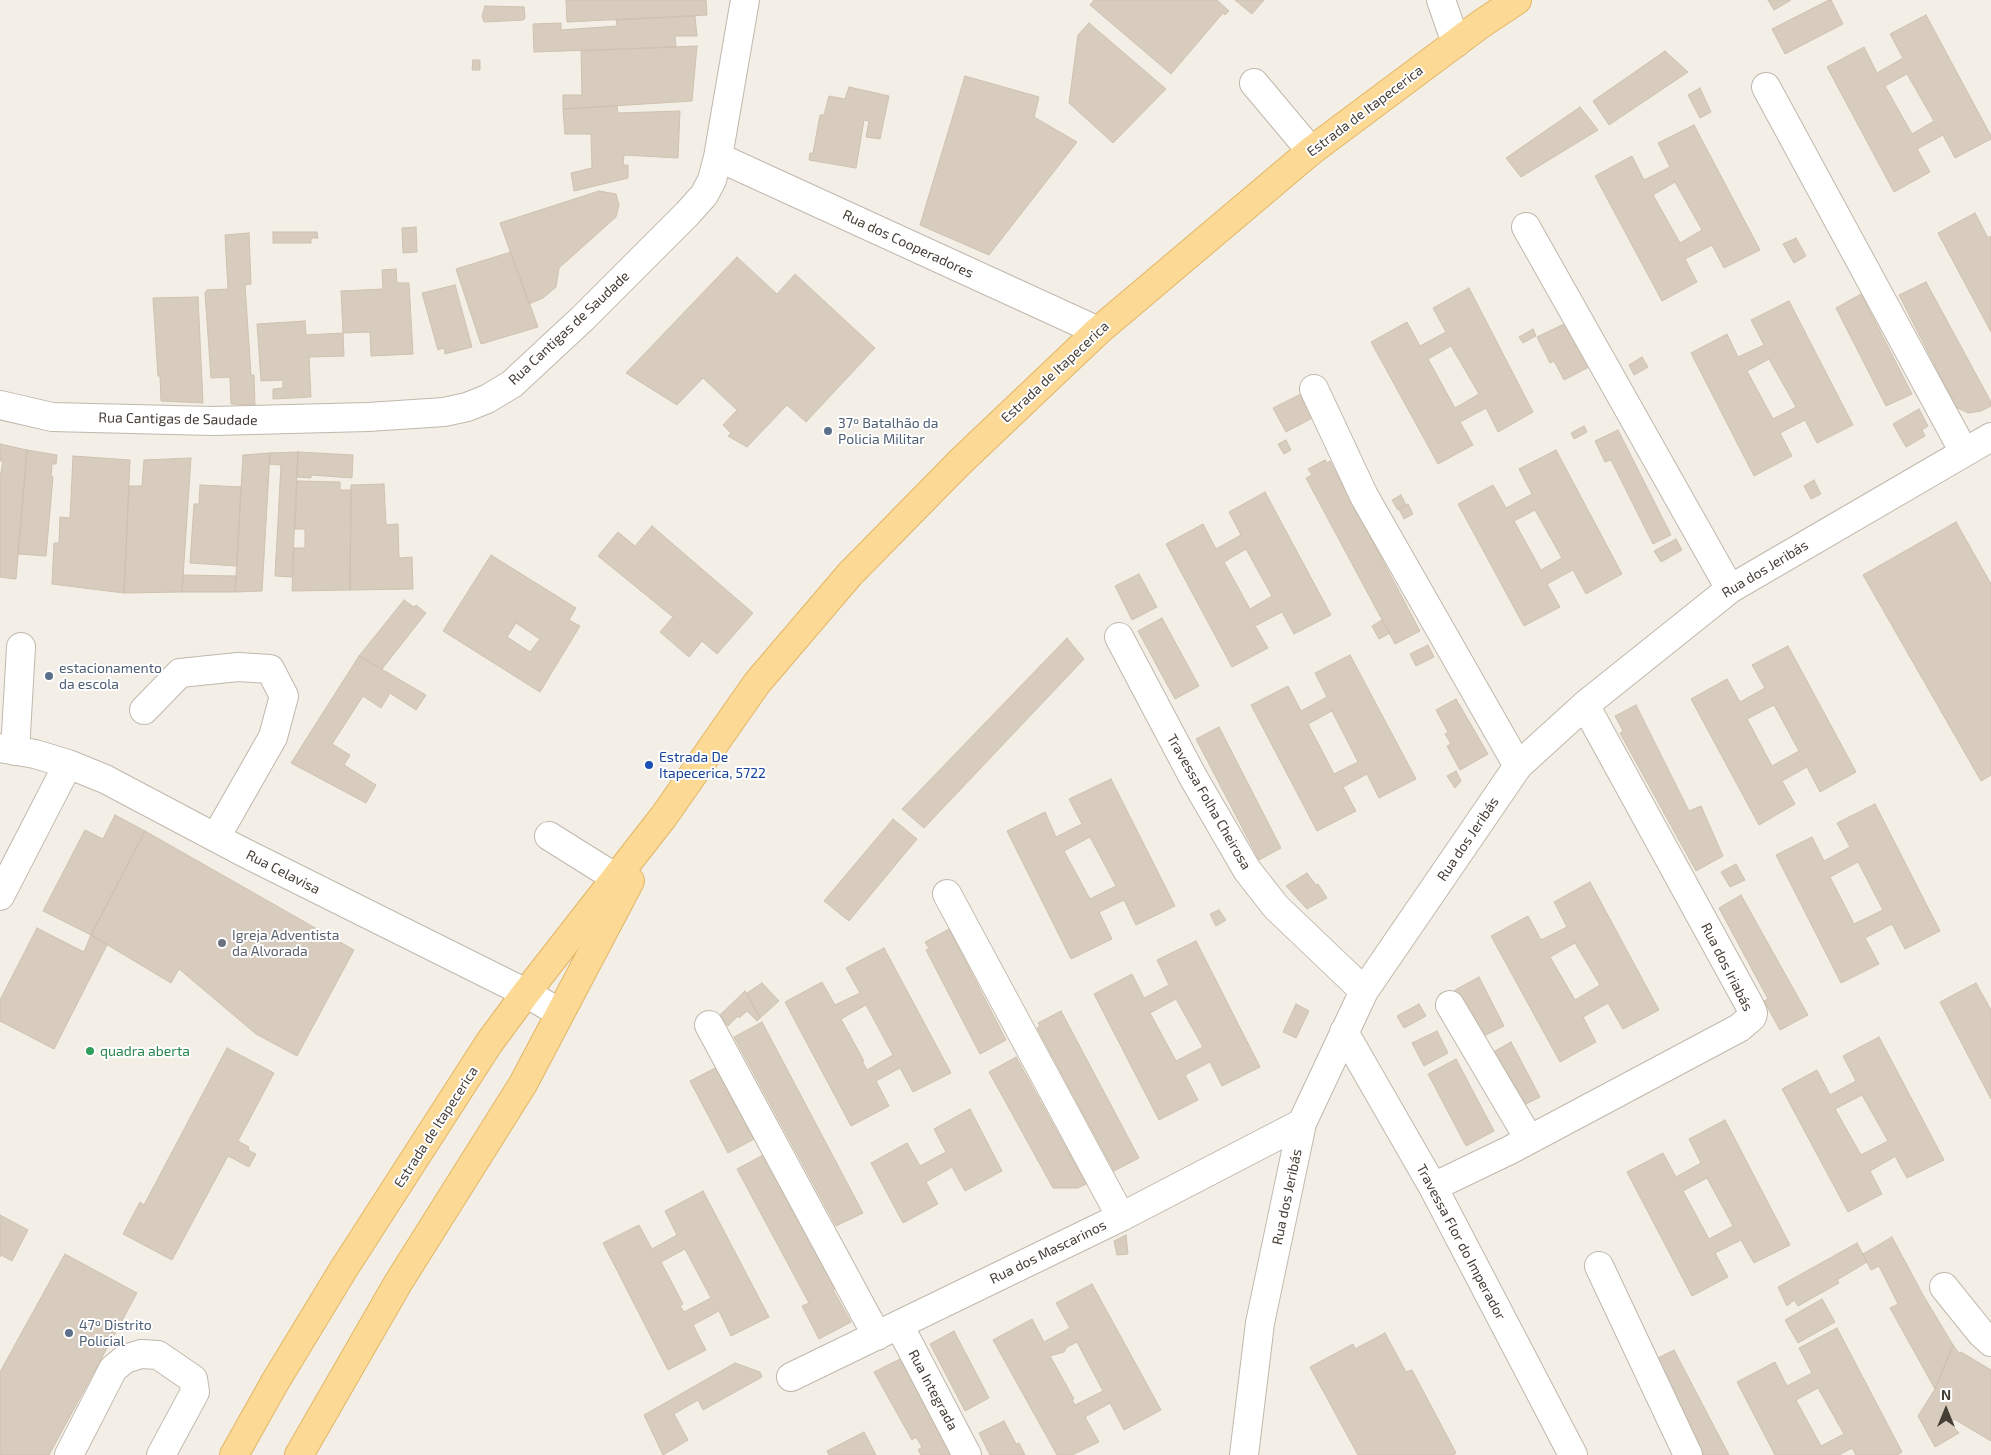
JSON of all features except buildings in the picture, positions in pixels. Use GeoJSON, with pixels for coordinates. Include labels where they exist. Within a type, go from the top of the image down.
{"type":"FeatureCollection","features":[{"type":"Feature","properties":{"kind":"main road","name":"Estrada de Itapecerica"},"geometry":{"type":"LineString","coordinates":[[234,1455],[275,1382],[343,1270],[489,1043],[664,816],[757,683],[850,574],[960,462],[1098,331],[1311,151],[1517,0]]}},
{"type":"Feature","properties":{"kind":"main road","name":"Estrada de Itapecerica"},"geometry":{"type":"LineString","coordinates":[[299,1455],[398,1283],[523,1084],[664,816]]}},
{"type":"Feature","properties":{"kind":"street","name":"Rua Cantigas de Saudade"},"geometry":{"type":"LineString","coordinates":[[0,405],[52,417],[214,421],[368,417],[444,412],[467,407],[487,399],[512,384],[583,318],[704,195],[712,180],[718,157],[745,0]]}},
{"type":"Feature","properties":{"kind":"street"},"geometry":{"type":"LineString","coordinates":[[1441,0],[1456,43]]}},
{"type":"Feature","properties":{"kind":"street"},"geometry":{"type":"LineString","coordinates":[[1254,83],[1311,151]]}},
{"type":"Feature","properties":{"kind":"street"},"geometry":{"type":"LineString","coordinates":[[1766,87],[1964,452]]}},
{"type":"Feature","properties":{"kind":"street","name":"Rua dos Cooperadores"},"geometry":{"type":"LineString","coordinates":[[718,157],[1098,331]]}},
{"type":"Feature","properties":{"kind":"street"},"geometry":{"type":"LineString","coordinates":[[1526,227],[1730,588]]}},
{"type":"Feature","properties":{"kind":"street"},"geometry":{"type":"LineString","coordinates":[[1314,389],[1364,496],[1518,766]]}},
{"type":"Feature","properties":{"kind":"street","name":"Rua dos Jeribás"},"geometry":{"type":"LineString","coordinates":[[1244,1455],[1260,1323],[1302,1124],[1364,991],[1518,766],[1585,705],[1730,588],[1991,437]]}},
{"type":"Feature","properties":{"kind":"street","name":"Travessa Folha Cheirosa"},"geometry":{"type":"LineString","coordinates":[[1119,638],[1193,777],[1247,870],[1276,907],[1364,991]]}},
{"type":"Feature","properties":{"kind":"street"},"geometry":{"type":"LineString","coordinates":[[8,749],[21,647]]}},
{"type":"Feature","properties":{"kind":"street"},"geometry":{"type":"LineString","coordinates":[[144,710],[180,673],[238,667],[270,669],[284,696],[273,737],[216,837]]}},
{"type":"Feature","properties":{"kind":"street","name":"Rua dos Iriabás"},"geometry":{"type":"LineString","coordinates":[[1433,1187],[1530,1139],[1739,1028],[1750,1021],[1753,1015],[1750,1006],[1585,705]]}},
{"type":"Feature","properties":{"kind":"street","name":"Rua Celavisa"},"geometry":{"type":"LineString","coordinates":[[8,749],[35,754],[68,764],[105,779],[526,993],[560,1013]]}},
{"type":"Feature","properties":{"kind":"street"},"geometry":{"type":"LineString","coordinates":[[0,896],[68,764]]}},
{"type":"Feature","properties":{"kind":"street"},"geometry":{"type":"LineString","coordinates":[[548,836],[616,878]]}},
{"type":"Feature","properties":{"kind":"street"},"geometry":{"type":"LineString","coordinates":[[947,894],[1121,1217]]}},
{"type":"Feature","properties":{"kind":"street"},"geometry":{"type":"LineString","coordinates":[[1450,1006],[1530,1139]]}},
{"type":"Feature","properties":{"kind":"street","name":"Rua Integrada"},"geometry":{"type":"LineString","coordinates":[[709,1025],[888,1330],[967,1455]]}},
{"type":"Feature","properties":{"kind":"street","name":"Travessa Flor do Imperador"},"geometry":{"type":"LineString","coordinates":[[1344,1032],[1433,1187],[1573,1455]]}},
{"type":"Feature","properties":{"kind":"street","name":"Rua dos Mascarinos"},"geometry":{"type":"LineString","coordinates":[[791,1377],[1121,1217],[1302,1124]]}},
{"type":"Feature","properties":{"kind":"street"},"geometry":{"type":"LineString","coordinates":[[1599,1266],[1688,1455]]}},
{"type":"Feature","properties":{"kind":"street"},"geometry":{"type":"LineString","coordinates":[[1944,1287],[1980,1332],[1991,1342]]}},
{"type":"Feature","properties":{"kind":"street"},"geometry":{"type":"LineString","coordinates":[[69,1455],[113,1369],[125,1360],[141,1354],[158,1355],[193,1379],[195,1392],[163,1454]]}},
{"type":"Feature","properties":{"kind":"place","name":"37º Batalhão da Policia Militar"},"geometry":{"type":"Point","coordinates":[828,431]}},
{"type":"Feature","properties":{"kind":"place","name":"estacionamento da escola"},"geometry":{"type":"Point","coordinates":[49,676]}},
{"type":"Feature","properties":{"kind":"place","name":"Estrada De Itapecerica, 5722"},"geometry":{"type":"Point","coordinates":[649,765]}},
{"type":"Feature","properties":{"kind":"place","name":"Igreja Adventista da Alvorada"},"geometry":{"type":"Point","coordinates":[222,943]}},
{"type":"Feature","properties":{"kind":"place","name":"quadra aberta"},"geometry":{"type":"Point","coordinates":[90,1051]}},
{"type":"Feature","properties":{"kind":"place","name":"47º Distrito Policial"},"geometry":{"type":"Point","coordinates":[69,1333]}}]}
